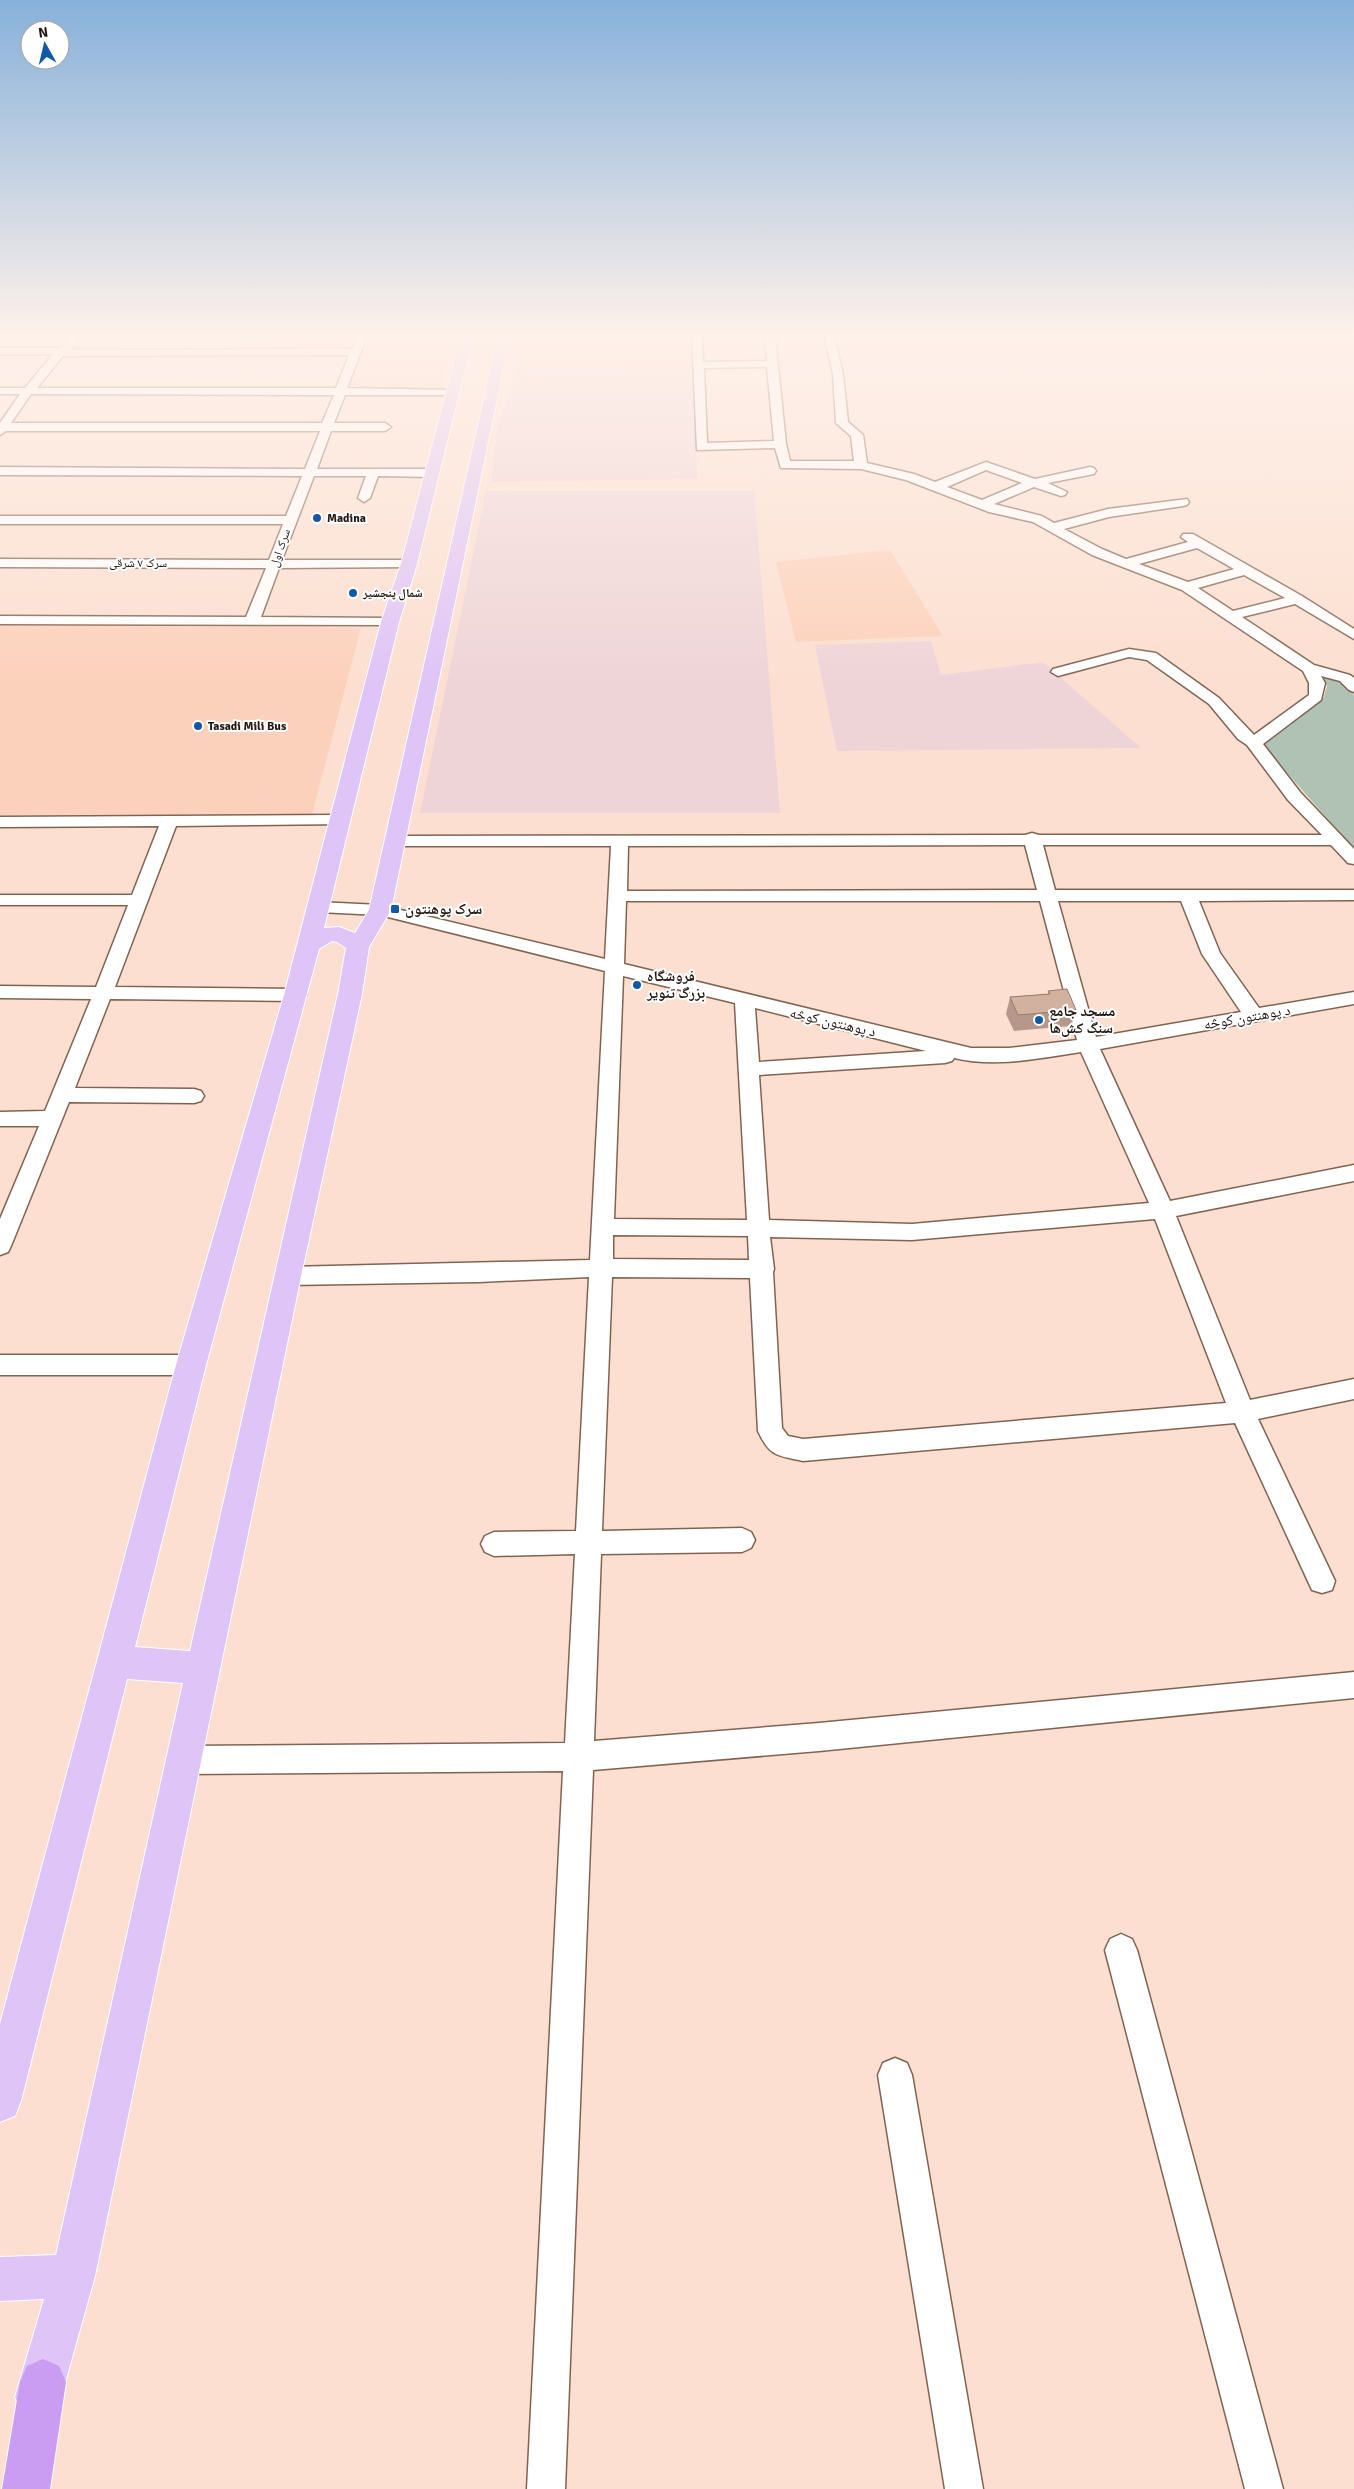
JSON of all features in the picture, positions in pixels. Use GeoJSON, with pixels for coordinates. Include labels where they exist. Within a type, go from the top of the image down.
{"type":"FeatureCollection","features":[{"type":"Feature","properties":{"kind":"highway"},"geometry":{"type":"LineString","coordinates":[[26,2489],[43,2382]]}},
{"type":"Feature","properties":{"kind":"main road"},"geometry":{"type":"LineString","coordinates":[[0,2101],[191,1365],[296,994],[390,622],[408,564],[437,452]]}},
{"type":"Feature","properties":{"kind":"main road"},"geometry":{"type":"LineString","coordinates":[[8,2489],[43,2382],[73,2276],[182,1760],[350,994],[358,947],[380,910],[479,452]]}},
{"type":"Feature","properties":{"kind":"main road"},"geometry":{"type":"LineString","coordinates":[[308,947],[316,938],[335,933],[345,935],[358,947]]}},
{"type":"Feature","properties":{"kind":"main road"},"geometry":{"type":"LineString","coordinates":[[114,1662],[202,1668]]}},
{"type":"Feature","properties":{"kind":"main road"},"geometry":{"type":"LineString","coordinates":[[0,2279],[73,2276]]}},
{"type":"Feature","properties":{"kind":"street","name":"سرک‌ اول"},"geometry":{"type":"LineString","coordinates":[[252,621],[276,563],[290,520],[317,452]]}},
{"type":"Feature","properties":{"kind":"street"},"geometry":{"type":"LineString","coordinates":[[782,452],[785,466],[861,465],[935,487],[984,505],[1037,518],[1097,552],[1187,587],[1309,668],[1345,678],[1354,687]]}},
{"type":"Feature","properties":{"kind":"street"},"geometry":{"type":"LineString","coordinates":[[859,452],[861,465]]}},
{"type":"Feature","properties":{"kind":"street"},"geometry":{"type":"LineString","coordinates":[[935,487],[986,466],[1061,492]]}},
{"type":"Feature","properties":{"kind":"street"},"geometry":{"type":"LineString","coordinates":[[0,471],[432,472]]}},
{"type":"Feature","properties":{"kind":"street"},"geometry":{"type":"LineString","coordinates":[[364,498],[374,472]]}},
{"type":"Feature","properties":{"kind":"street"},"geometry":{"type":"LineString","coordinates":[[984,505],[1006,492],[1032,482],[1090,472]]}},
{"type":"Feature","properties":{"kind":"street"},"geometry":{"type":"LineString","coordinates":[[1055,527],[1108,513],[1183,502]]}},
{"type":"Feature","properties":{"kind":"street"},"geometry":{"type":"LineString","coordinates":[[0,520],[290,520]]}},
{"type":"Feature","properties":{"kind":"street"},"geometry":{"type":"LineString","coordinates":[[1126,563],[1194,540],[1297,599],[1354,635]]}},
{"type":"Feature","properties":{"kind":"street","name":"سرک ۷ شرقی"},"geometry":{"type":"LineString","coordinates":[[0,564],[408,564]]}},
{"type":"Feature","properties":{"kind":"street"},"geometry":{"type":"LineString","coordinates":[[1187,587],[1246,570]]}},
{"type":"Feature","properties":{"kind":"street"},"geometry":{"type":"LineString","coordinates":[[1231,616],[1297,599]]}},
{"type":"Feature","properties":{"kind":"street"},"geometry":{"type":"LineString","coordinates":[[0,620],[390,622]]}},
{"type":"Feature","properties":{"kind":"street"},"geometry":{"type":"LineString","coordinates":[[1058,672],[1129,653],[1150,656],[1214,701],[1250,740],[1294,796],[1354,859]]}},
{"type":"Feature","properties":{"kind":"street"},"geometry":{"type":"LineString","coordinates":[[1250,740],[1316,697],[1317,683],[1309,668]]}},
{"type":"Feature","properties":{"kind":"street"},"geometry":{"type":"LineString","coordinates":[[0,822],[340,820]]}},
{"type":"Feature","properties":{"kind":"street"},"geometry":{"type":"LineString","coordinates":[[0,1246],[104,991],[169,822]]}},
{"type":"Feature","properties":{"kind":"street"},"geometry":{"type":"LineString","coordinates":[[396,841],[1032,838],[1337,840]]}},
{"type":"Feature","properties":{"kind":"street"},"geometry":{"type":"LineString","coordinates":[[1032,838],[1088,1045],[1163,1210],[1242,1412],[1322,1581]]}},
{"type":"Feature","properties":{"kind":"street"},"geometry":{"type":"LineString","coordinates":[[546,2489],[580,1757],[598,1301],[602,1268],[602,1227],[616,968],[620,840]]}},
{"type":"Feature","properties":{"kind":"street"},"geometry":{"type":"LineString","coordinates":[[1188,895],[1211,954],[1254,1016]]}},
{"type":"Feature","properties":{"kind":"street"},"geometry":{"type":"LineString","coordinates":[[618,896],[1048,897],[1354,895]]}},
{"type":"Feature","properties":{"kind":"street"},"geometry":{"type":"LineString","coordinates":[[0,900],[139,900]]}},
{"type":"Feature","properties":{"kind":"street","name":"د پوهنتون کوڅه"},"geometry":{"type":"LineString","coordinates":[[318,907],[380,910],[971,1055],[1008,1055],[1088,1045],[1354,998]]}},
{"type":"Feature","properties":{"kind":"street"},"geometry":{"type":"LineString","coordinates":[[0,992],[104,991],[296,994]]}},
{"type":"Feature","properties":{"kind":"street"},"geometry":{"type":"LineString","coordinates":[[745,1001],[770,1430],[780,1445],[803,1450],[1242,1412],[1354,1389]]}},
{"type":"Feature","properties":{"kind":"street"},"geometry":{"type":"LineString","coordinates":[[749,1069],[971,1055]]}},
{"type":"Feature","properties":{"kind":"street"},"geometry":{"type":"LineString","coordinates":[[62,1094],[194,1096]]}},
{"type":"Feature","properties":{"kind":"street"},"geometry":{"type":"LineString","coordinates":[[0,1118],[52,1118]]}},
{"type":"Feature","properties":{"kind":"street"},"geometry":{"type":"LineString","coordinates":[[602,1227],[758,1228],[912,1232],[1163,1210],[1354,1173]]}},
{"type":"Feature","properties":{"kind":"street"},"geometry":{"type":"LineString","coordinates":[[287,1276],[479,1273],[602,1268],[762,1269]]}},
{"type":"Feature","properties":{"kind":"street"},"geometry":{"type":"LineString","coordinates":[[0,1365],[191,1365]]}},
{"type":"Feature","properties":{"kind":"street"},"geometry":{"type":"LineString","coordinates":[[494,1544],[742,1540]]}},
{"type":"Feature","properties":{"kind":"street"},"geometry":{"type":"LineString","coordinates":[[182,1760],[580,1757],[819,1738],[1353,1687]]}},
{"type":"Feature","properties":{"kind":"street"},"geometry":{"type":"LineString","coordinates":[[1121,1950],[1264,2489]]}},
{"type":"Feature","properties":{"kind":"street"},"geometry":{"type":"LineString","coordinates":[[895,2075],[964,2489]]}},
{"type":"Feature","properties":{"kind":"shaded area"},"geometry":{"type":"Polygon","coordinates":[[[494,452],[696,452],[697,479],[491,482],[494,452]]]}},
{"type":"Feature","properties":{"kind":"shaded area"},"geometry":{"type":"Polygon","coordinates":[[[486,491],[754,491],[780,813],[420,813],[486,491]]]}},
{"type":"Feature","properties":{"kind":"shaded area"},"geometry":{"type":"Polygon","coordinates":[[[890,550],[943,636],[796,642],[776,562],[890,550]]]}},
{"type":"Feature","properties":{"kind":"shaded area"},"geometry":{"type":"Polygon","coordinates":[[[0,622],[361,628],[312,814],[0,815],[0,622]]]}},
{"type":"Feature","properties":{"kind":"shaded area"},"geometry":{"type":"Polygon","coordinates":[[[931,641],[941,675],[1043,662],[1141,748],[837,751],[815,645],[931,641]]]}},
{"type":"Feature","properties":{"kind":"green space"},"geometry":{"type":"Polygon","coordinates":[[[1318,672],[1345,681],[1354,696],[1354,849],[1261,743],[1324,697],[1327,686],[1318,672]]]}},
{"type":"Feature","properties":{"kind":"building"},"geometry":{"type":"Polygon","coordinates":[[[1067,989],[1076,1010],[1018,1015],[1010,997],[1050,994],[1048,991],[1067,989]]]}},
{"type":"Feature","properties":{"kind":"place","name":"Madina"},"geometry":{"type":"Point","coordinates":[317,518]}},
{"type":"Feature","properties":{"kind":"place","name":"شمال پنجشیر"},"geometry":{"type":"Point","coordinates":[353,593]}},
{"type":"Feature","properties":{"kind":"place","name":"Tasadi Mili Bus"},"geometry":{"type":"Point","coordinates":[198,726]}},
{"type":"Feature","properties":{"kind":"place","name":"سرک پوهنتون"},"geometry":{"type":"Point","coordinates":[395,909]}},
{"type":"Feature","properties":{"kind":"place","name":"فروشگاه بزرگ تنویر"},"geometry":{"type":"Point","coordinates":[637,985]}},
{"type":"Feature","properties":{"kind":"place","name":"مسجد جامع سنگ کش‌ها"},"geometry":{"type":"Point","coordinates":[1039,1020]}}]}
